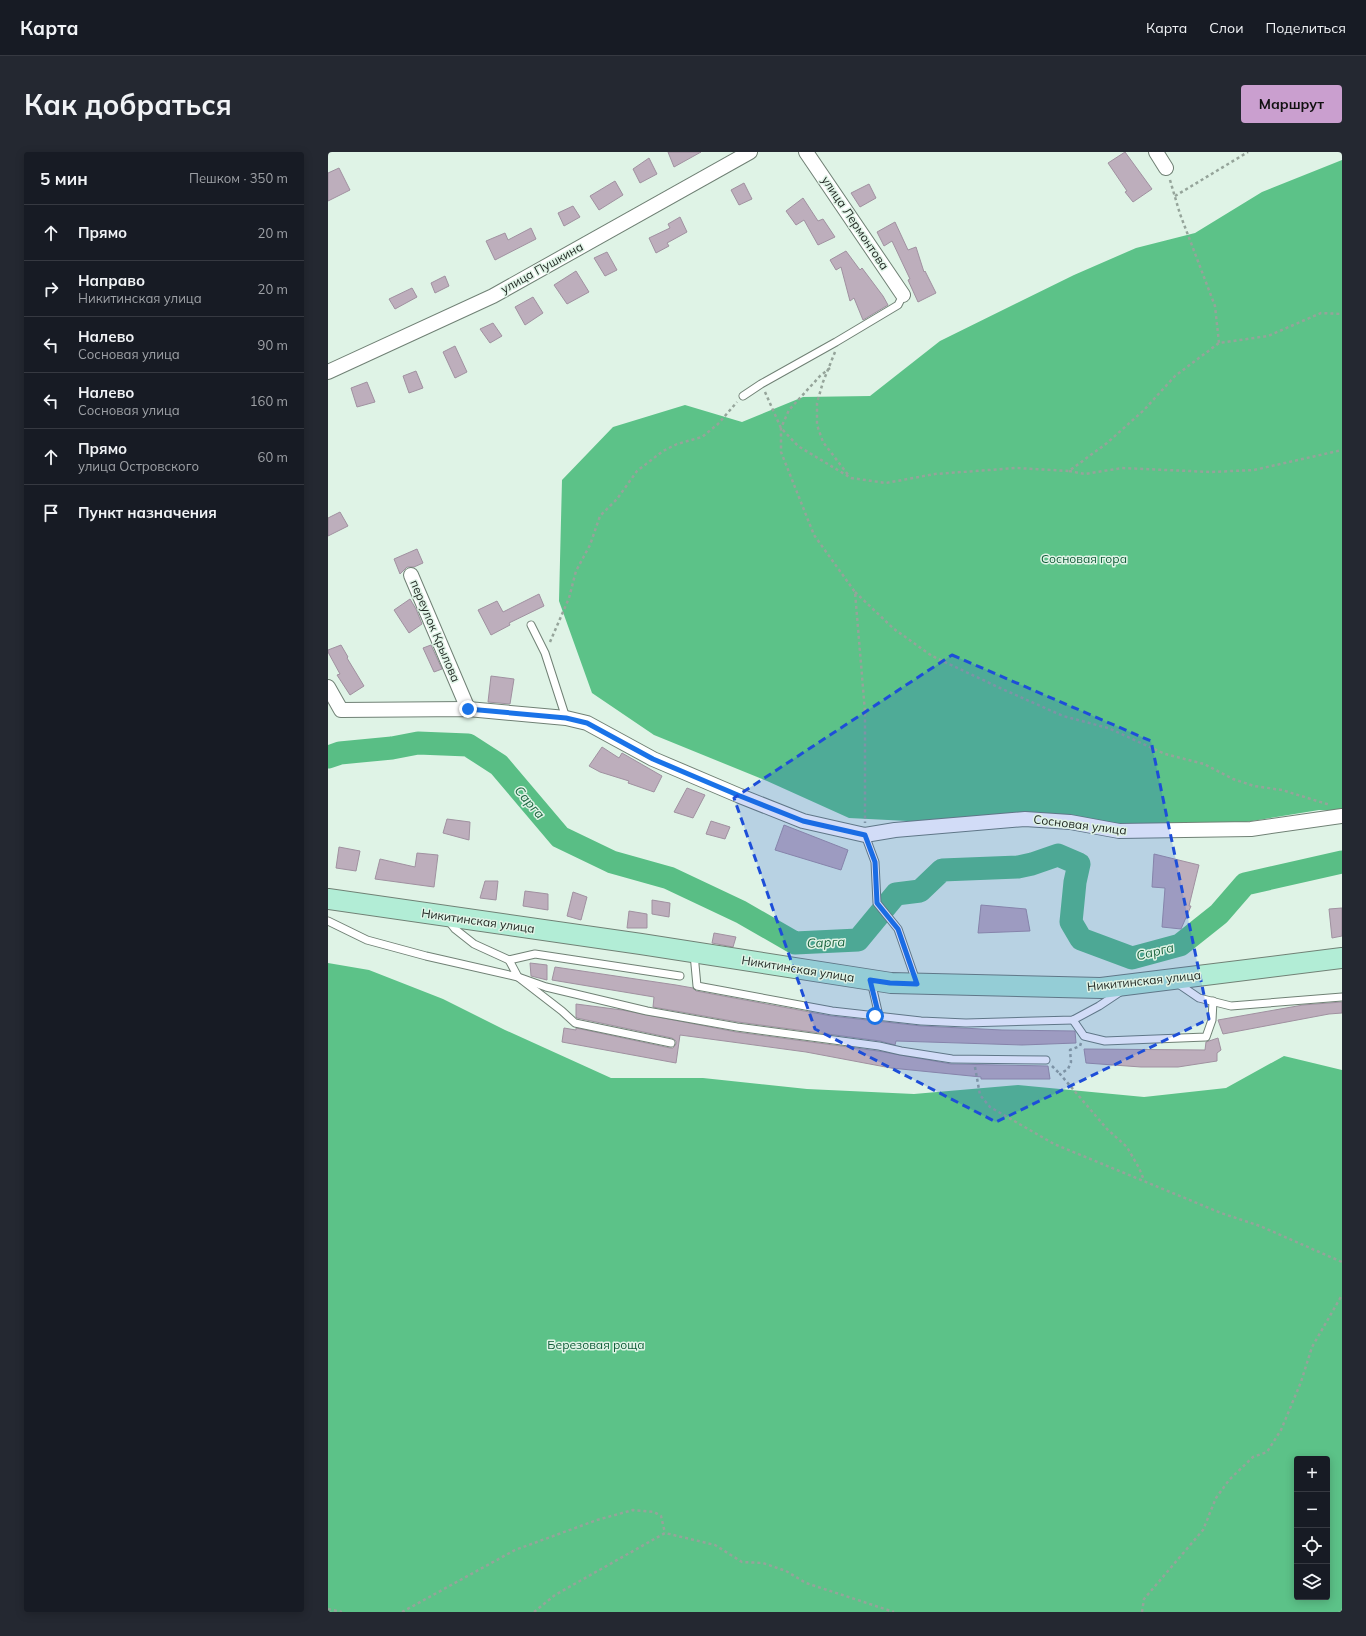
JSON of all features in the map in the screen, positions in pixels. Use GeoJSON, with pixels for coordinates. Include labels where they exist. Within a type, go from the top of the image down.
{"type":"FeatureCollection","features":[{"type":"Feature","properties":{"kind":"street","name":"улица Пушкина"},"geometry":{"type":"LineString","coordinates":[[328,372],[493,296],[750,152]]}},
{"type":"Feature","properties":{"kind":"street","name":"улица Лермонтова"},"geometry":{"type":"LineString","coordinates":[[806,152],[903,294]]}},
{"type":"Feature","properties":{"kind":"street"},"geometry":{"type":"LineString","coordinates":[[1156,152],[1166,168]]}},
{"type":"Feature","properties":{"kind":"street","name":"переулок Крылова"},"geometry":{"type":"LineString","coordinates":[[411,574],[468,709]]}},
{"type":"Feature","properties":{"kind":"street","name":"Сосновая улица"},"geometry":{"type":"LineString","coordinates":[[328,687],[341,710],[468,709],[566,718],[587,723],[653,759],[740,796],[803,821],[865,835],[895,830],[1025,819],[1070,822],[1119,831],[1251,829],[1337,811]]}},
{"type":"Feature","properties":{"kind":"street","name":"Никитинская улица"},"geometry":{"type":"LineString","coordinates":[[328,899],[694,952],[890,983],[1101,988],[1342,958]]}},
{"type":"Feature","properties":{"kind":"lane"},"geometry":{"type":"LineString","coordinates":[[743,396],[761,384],[898,305],[903,294]]}},
{"type":"Feature","properties":{"kind":"lane"},"geometry":{"type":"LineString","coordinates":[[531,625],[544,653],[566,718]]}},
{"type":"Feature","properties":{"kind":"lane"},"geometry":{"type":"LineString","coordinates":[[865,835],[875,862],[877,903],[898,929],[917,984]]}},
{"type":"Feature","properties":{"kind":"lane"},"geometry":{"type":"LineString","coordinates":[[445,916],[455,929],[474,944],[509,960],[518,977],[562,1010],[575,1023],[671,1043]]}},
{"type":"Feature","properties":{"kind":"lane"},"geometry":{"type":"LineString","coordinates":[[328,921],[367,940],[426,956],[518,977],[546,987],[655,1012],[737,1027],[879,1046],[901,1051],[952,1058],[1046,1060]]}},
{"type":"Feature","properties":{"kind":"lane"},"geometry":{"type":"LineString","coordinates":[[694,952],[697,986],[832,1011],[921,1022],[1073,1020],[1099,1006],[1130,985]]}},
{"type":"Feature","properties":{"kind":"lane"},"geometry":{"type":"LineString","coordinates":[[509,960],[535,954],[680,976]]}},
{"type":"Feature","properties":{"kind":"lane"},"geometry":{"type":"LineString","coordinates":[[870,980],[879,1016]]}},
{"type":"Feature","properties":{"kind":"lane"},"geometry":{"type":"LineString","coordinates":[[1172,980],[1199,998],[1231,1006],[1342,997]]}},
{"type":"Feature","properties":{"kind":"lane"},"geometry":{"type":"LineString","coordinates":[[1073,1020],[1084,1036],[1106,1041],[1206,1037],[1212,1020],[1213,1001]]}},
{"type":"Feature","properties":{"kind":"path"},"geometry":{"type":"LineString","coordinates":[[1174,196],[1248,152]]}},
{"type":"Feature","properties":{"kind":"path"},"geometry":{"type":"LineString","coordinates":[[1166,168],[1174,196],[1215,306],[1219,343]]}},
{"type":"Feature","properties":{"kind":"path"},"geometry":{"type":"LineString","coordinates":[[1069,471],[1107,443],[1144,410],[1175,376],[1219,343],[1268,336],[1320,313],[1342,314]]}},
{"type":"Feature","properties":{"kind":"path"},"geometry":{"type":"LineString","coordinates":[[836,342],[835,355],[823,382],[817,403],[817,425],[823,442],[851,478]]}},
{"type":"Feature","properties":{"kind":"path"},"geometry":{"type":"LineString","coordinates":[[830,368],[820,376],[789,410],[781,428],[781,452],[814,535],[855,592],[894,629],[932,656],[1063,716],[1108,728],[1165,754],[1204,764],[1233,779],[1254,786],[1290,792],[1327,803],[1337,811]]}},
{"type":"Feature","properties":{"kind":"path"},"geometry":{"type":"LineString","coordinates":[[761,384],[781,428],[798,446],[851,478],[886,483],[935,474],[1016,468],[1069,471],[1085,474],[1122,468],[1211,472],[1254,470],[1342,450]]}},
{"type":"Feature","properties":{"kind":"path"},"geometry":{"type":"LineString","coordinates":[[544,653],[569,598],[576,571],[590,545],[600,516],[617,499],[637,471],[663,451],[677,444],[702,437],[718,424],[743,396]]}},
{"type":"Feature","properties":{"kind":"path"},"geometry":{"type":"LineString","coordinates":[[855,592],[865,712],[865,835]]}},
{"type":"Feature","properties":{"kind":"path"},"geometry":{"type":"LineString","coordinates":[[1084,1036],[1080,1046],[1070,1050],[1071,1062],[1068,1070],[1060,1074],[1107,1129],[1127,1147],[1144,1180]]}},
{"type":"Feature","properties":{"kind":"path"},"geometry":{"type":"LineString","coordinates":[[973,1059],[980,1095],[990,1107],[1054,1144],[1221,1213],[1260,1226],[1342,1262]]}},
{"type":"Feature","properties":{"kind":"path"},"geometry":{"type":"LineString","coordinates":[[1142,1612],[1144,1599],[1203,1530],[1216,1498],[1229,1480],[1253,1457],[1267,1452],[1281,1430],[1301,1382],[1312,1347],[1342,1295]]}},
{"type":"Feature","properties":{"kind":"path"},"geometry":{"type":"LineString","coordinates":[[402,1612],[515,1550],[597,1520],[633,1510],[654,1512],[661,1516],[665,1533]]}},
{"type":"Feature","properties":{"kind":"path"},"geometry":{"type":"LineString","coordinates":[[534,1612],[556,1595],[665,1533],[715,1545],[742,1562],[763,1563],[786,1571],[806,1583],[894,1612]]}},
{"type":"Feature","properties":{"kind":"path"},"geometry":{"type":"LineString","coordinates":[[328,1609],[342,1612]]}},
{"type":"Feature","properties":{"kind":"highlighted area"},"geometry":{"type":"Polygon","coordinates":[[[952,655],[1151,741],[1209,1019],[996,1122],[815,1029],[734,798],[952,655]]]}},
{"type":"Feature","properties":{"kind":"green space","name":"Сосновая гора"},"geometry":{"type":"Polygon","coordinates":[[[1342,160],[1342,811],[1319,810],[1240,823],[1120,826],[927,822],[849,818],[767,781],[654,735],[592,693],[559,601],[562,480],[613,427],[685,405],[742,422],[803,397],[870,396],[940,341],[1074,275],[1136,248],[1195,233],[1262,192],[1342,160]]]}},
{"type":"Feature","properties":{"kind":"green space","name":"Березовая роща"},"geometry":{"type":"Polygon","coordinates":[[[328,963],[369,970],[443,999],[505,1030],[611,1078],[703,1078],[807,1089],[914,1094],[1018,1085],[1144,1097],[1226,1088],[1284,1056],[1342,1070],[1342,1612],[328,1612],[328,963]]]}},
{"type":"Feature","properties":{"kind":"building"},"geometry":{"type":"Polygon","coordinates":[[[668,152],[701,152],[674,167],[668,152]]]}},
{"type":"Feature","properties":{"kind":"building"},"geometry":{"type":"Polygon","coordinates":[[[1125,152],[1152,189],[1133,202],[1125,192],[1127,191],[1108,163],[1125,152]]]}},
{"type":"Feature","properties":{"kind":"building"},"geometry":{"type":"Polygon","coordinates":[[[649,158],[657,174],[640,183],[633,169],[649,158]]]}},
{"type":"Feature","properties":{"kind":"building"},"geometry":{"type":"Polygon","coordinates":[[[339,168],[350,190],[328,201],[328,173],[339,168]]]}},
{"type":"Feature","properties":{"kind":"building"},"geometry":{"type":"Polygon","coordinates":[[[615,181],[623,195],[599,210],[590,196],[615,181]]]}},
{"type":"Feature","properties":{"kind":"building"},"geometry":{"type":"Polygon","coordinates":[[[744,183],[752,199],[739,205],[731,190],[744,183]]]}},
{"type":"Feature","properties":{"kind":"building"},"geometry":{"type":"Polygon","coordinates":[[[869,184],[876,198],[860,207],[851,193],[869,184]]]}},
{"type":"Feature","properties":{"kind":"building"},"geometry":{"type":"Polygon","coordinates":[[[803,198],[818,221],[823,219],[835,237],[818,245],[804,220],[796,225],[786,211],[803,198]]]}},
{"type":"Feature","properties":{"kind":"building"},"geometry":{"type":"Polygon","coordinates":[[[573,206],[580,217],[564,226],[558,213],[573,206]]]}},
{"type":"Feature","properties":{"kind":"building"},"geometry":{"type":"Polygon","coordinates":[[[680,217],[687,232],[667,243],[669,246],[656,253],[649,238],[670,228],[668,224],[680,217]]]}},
{"type":"Feature","properties":{"kind":"building"},"geometry":{"type":"Polygon","coordinates":[[[895,222],[908,250],[916,247],[924,272],[925,271],[936,293],[918,302],[908,280],[910,279],[892,241],[884,246],[877,232],[895,222]]]}},
{"type":"Feature","properties":{"kind":"building"},"geometry":{"type":"Polygon","coordinates":[[[531,228],[536,239],[495,260],[486,241],[505,233],[508,240],[531,228]]]}},
{"type":"Feature","properties":{"kind":"building"},"geometry":{"type":"Polygon","coordinates":[[[846,251],[860,270],[862,268],[888,305],[863,320],[854,298],[850,301],[841,267],[836,270],[830,260],[846,251]]]}},
{"type":"Feature","properties":{"kind":"building"},"geometry":{"type":"Polygon","coordinates":[[[607,252],[617,270],[605,276],[594,258],[607,252]]]}},
{"type":"Feature","properties":{"kind":"building"},"geometry":{"type":"Polygon","coordinates":[[[576,271],[589,292],[567,304],[554,285],[576,271]]]}},
{"type":"Feature","properties":{"kind":"building"},"geometry":{"type":"Polygon","coordinates":[[[445,276],[449,286],[435,293],[431,283],[445,276]]]}},
{"type":"Feature","properties":{"kind":"building"},"geometry":{"type":"Polygon","coordinates":[[[412,288],[417,297],[395,309],[389,299],[412,288]]]}},
{"type":"Feature","properties":{"kind":"building"},"geometry":{"type":"Polygon","coordinates":[[[533,297],[543,313],[525,325],[515,307],[533,297]]]}},
{"type":"Feature","properties":{"kind":"building"},"geometry":{"type":"Polygon","coordinates":[[[493,323],[502,336],[490,343],[480,329],[493,323]]]}},
{"type":"Feature","properties":{"kind":"building"},"geometry":{"type":"Polygon","coordinates":[[[455,346],[467,372],[455,378],[443,352],[455,346]]]}},
{"type":"Feature","properties":{"kind":"building"},"geometry":{"type":"Polygon","coordinates":[[[416,371],[423,388],[409,393],[403,376],[416,371]]]}},
{"type":"Feature","properties":{"kind":"building"},"geometry":{"type":"Polygon","coordinates":[[[367,382],[375,402],[357,407],[351,388],[367,382]]]}},
{"type":"Feature","properties":{"kind":"building"},"geometry":{"type":"Polygon","coordinates":[[[340,512],[348,526],[328,536],[328,518],[340,512]]]}},
{"type":"Feature","properties":{"kind":"building"},"geometry":{"type":"Polygon","coordinates":[[[417,549],[423,563],[414,567],[407,567],[400,574],[394,559],[417,549]]]}},
{"type":"Feature","properties":{"kind":"building"},"geometry":{"type":"Polygon","coordinates":[[[539,594],[544,606],[509,623],[510,625],[491,635],[478,610],[497,601],[503,612],[539,594]]]}},
{"type":"Feature","properties":{"kind":"building"},"geometry":{"type":"Polygon","coordinates":[[[410,599],[422,624],[409,633],[394,610],[410,599]]]}},
{"type":"Feature","properties":{"kind":"building"},"geometry":{"type":"Polygon","coordinates":[[[341,645],[364,686],[350,695],[337,675],[340,674],[328,652],[328,650],[341,645]]]}},
{"type":"Feature","properties":{"kind":"building"},"geometry":{"type":"Polygon","coordinates":[[[431,645],[442,669],[434,672],[423,648],[431,645]]]}},
{"type":"Feature","properties":{"kind":"building"},"geometry":{"type":"Polygon","coordinates":[[[491,676],[514,679],[510,704],[488,702],[491,676]]]}},
{"type":"Feature","properties":{"kind":"building"},"geometry":{"type":"Polygon","coordinates":[[[602,747],[619,758],[622,753],[662,776],[654,792],[628,783],[629,781],[600,772],[589,766],[602,747]]]}},
{"type":"Feature","properties":{"kind":"building"},"geometry":{"type":"Polygon","coordinates":[[[687,788],[705,795],[693,818],[674,812],[687,788]]]}},
{"type":"Feature","properties":{"kind":"building"},"geometry":{"type":"Polygon","coordinates":[[[447,819],[470,822],[469,840],[443,833],[447,819]]]}},
{"type":"Feature","properties":{"kind":"building"},"geometry":{"type":"Polygon","coordinates":[[[711,821],[730,827],[725,839],[706,834],[711,821]]]}},
{"type":"Feature","properties":{"kind":"building"},"geometry":{"type":"Polygon","coordinates":[[[784,825],[848,850],[841,870],[775,850],[784,825]]]}},
{"type":"Feature","properties":{"kind":"building"},"geometry":{"type":"Polygon","coordinates":[[[339,847],[360,851],[356,871],[336,868],[339,847]]]}},
{"type":"Feature","properties":{"kind":"building"},"geometry":{"type":"Polygon","coordinates":[[[417,853],[438,855],[434,887],[375,879],[380,859],[415,867],[417,853]]]}},
{"type":"Feature","properties":{"kind":"building"},"geometry":{"type":"Polygon","coordinates":[[[1154,854],[1199,865],[1189,906],[1191,906],[1181,929],[1162,927],[1165,888],[1152,887],[1154,854]]]}},
{"type":"Feature","properties":{"kind":"building"},"geometry":{"type":"Polygon","coordinates":[[[485,881],[498,881],[496,900],[480,898],[485,881]]]}},
{"type":"Feature","properties":{"kind":"building"},"geometry":{"type":"Polygon","coordinates":[[[525,891],[548,894],[548,910],[523,906],[525,891]]]}},
{"type":"Feature","properties":{"kind":"building"},"geometry":{"type":"Polygon","coordinates":[[[573,892],[587,897],[581,920],[567,916],[573,892]]]}},
{"type":"Feature","properties":{"kind":"building"},"geometry":{"type":"Polygon","coordinates":[[[652,900],[670,903],[669,917],[652,914],[652,900]]]}},
{"type":"Feature","properties":{"kind":"building"},"geometry":{"type":"Polygon","coordinates":[[[981,905],[1026,909],[1030,931],[978,933],[981,905]]]}},
{"type":"Feature","properties":{"kind":"building"},"geometry":{"type":"Polygon","coordinates":[[[1342,908],[1342,936],[1332,938],[1329,909],[1342,908]]]}},
{"type":"Feature","properties":{"kind":"building"},"geometry":{"type":"Polygon","coordinates":[[[629,911],[647,914],[647,928],[627,928],[629,911]]]}},
{"type":"Feature","properties":{"kind":"building"},"geometry":{"type":"Polygon","coordinates":[[[714,933],[736,937],[733,947],[712,943],[714,933]]]}},
{"type":"Feature","properties":{"kind":"building"},"geometry":{"type":"Polygon","coordinates":[[[530,963],[547,965],[547,980],[531,976],[530,963]]]}},
{"type":"Feature","properties":{"kind":"building"},"geometry":{"type":"Polygon","coordinates":[[[555,967],[693,988],[696,991],[831,1016],[921,1026],[1002,1030],[1075,1031],[1076,1043],[1022,1045],[896,1041],[895,1045],[880,1041],[738,1022],[653,1007],[654,997],[552,980],[555,967]]]}},
{"type":"Feature","properties":{"kind":"building"},"geometry":{"type":"Polygon","coordinates":[[[1342,1002],[1342,1013],[1329,1014],[1223,1034],[1218,1020],[1303,1005],[1342,1002]]]}},
{"type":"Feature","properties":{"kind":"building"},"geometry":{"type":"Polygon","coordinates":[[[576,1004],[622,1010],[736,1032],[878,1051],[951,1064],[1048,1066],[1050,1079],[981,1079],[981,1077],[891,1068],[806,1052],[680,1035],[676,1063],[562,1042],[564,1028],[576,1030],[576,1028],[670,1048],[673,1048],[676,1044],[676,1041],[672,1038],[577,1018],[576,1004]]]}},
{"type":"Feature","properties":{"kind":"building"},"geometry":{"type":"Polygon","coordinates":[[[1218,1038],[1221,1050],[1217,1053],[1217,1061],[1178,1067],[1141,1067],[1086,1063],[1084,1049],[1205,1050],[1206,1042],[1218,1038]]]}},
{"type":"Feature","properties":{"kind":"waterway","name":"Сарга"},"geometry":{"type":"LineString","coordinates":[[328,757],[340,753],[392,748],[418,743],[468,745],[499,765],[560,837],[612,862],[669,878],[741,912],[795,943],[858,940],[896,894],[920,891],[942,870],[1018,867],[1058,855],[1079,864],[1075,882],[1071,922],[1081,939],[1132,958],[1180,945],[1219,914],[1245,884],[1342,862]]}},
{"type":"Feature","properties":{"kind":"route"},"geometry":{"type":"LineString","coordinates":[[468,709],[566,718],[587,723],[653,759],[740,796],[803,821],[865,835],[875,862],[877,903],[898,929],[917,984],[890,983],[870,980],[879,1016],[875,1016]]}}]}
